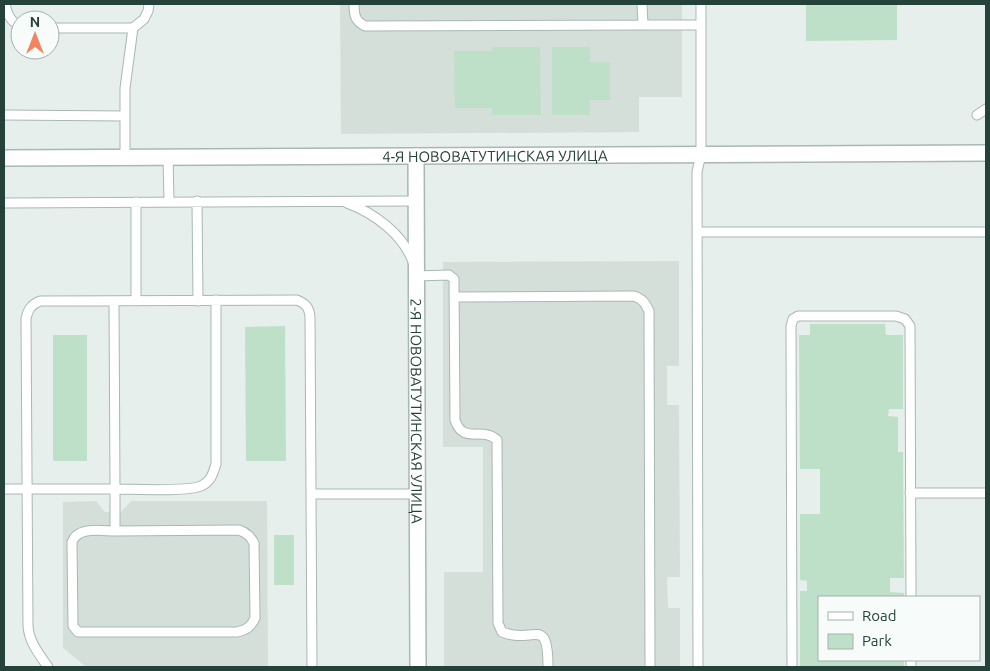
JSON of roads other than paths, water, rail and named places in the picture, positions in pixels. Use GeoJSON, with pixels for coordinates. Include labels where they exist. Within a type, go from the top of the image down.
{"type":"FeatureCollection","features":[{"type":"Feature","properties":{"kind":"street","name":"4-Я НОВОВАТУТИНСКАЯ УЛИЦА"},"geometry":{"type":"LineString","coordinates":[[4,158],[986,153]]}},
{"type":"Feature","properties":{"kind":"street","name":"2-Я НОВОВАТУТИНСКАЯ УЛИЦА"},"geometry":{"type":"LineString","coordinates":[[416,156],[418,667]]}},
{"type":"Feature","properties":{"kind":"lane"},"geometry":{"type":"LineString","coordinates":[[5,4],[10,16]]}},
{"type":"Feature","properties":{"kind":"lane"},"geometry":{"type":"LineString","coordinates":[[60,28],[133,28],[144,19],[149,4]]}},
{"type":"Feature","properties":{"kind":"lane"},"geometry":{"type":"LineString","coordinates":[[354,4],[355,18],[358,23],[365,26],[701,25]]}},
{"type":"Feature","properties":{"kind":"lane"},"geometry":{"type":"LineString","coordinates":[[642,4],[642,25]]}},
{"type":"Feature","properties":{"kind":"lane"},"geometry":{"type":"LineString","coordinates":[[698,667],[697,172],[701,154],[701,4]]}},
{"type":"Feature","properties":{"kind":"lane"},"geometry":{"type":"LineString","coordinates":[[125,157],[126,79],[133,28]]}},
{"type":"Feature","properties":{"kind":"lane"},"geometry":{"type":"LineString","coordinates":[[977,115],[986,109]]}},
{"type":"Feature","properties":{"kind":"lane"},"geometry":{"type":"LineString","coordinates":[[4,115],[125,116]]}},
{"type":"Feature","properties":{"kind":"lane"},"geometry":{"type":"LineString","coordinates":[[168,157],[169,202]]}},
{"type":"Feature","properties":{"kind":"lane"},"geometry":{"type":"LineString","coordinates":[[4,203],[416,200]]}},
{"type":"Feature","properties":{"kind":"lane"},"geometry":{"type":"LineString","coordinates":[[197,201],[198,301]]}},
{"type":"Feature","properties":{"kind":"lane"},"geometry":{"type":"LineString","coordinates":[[342,201],[364,209],[388,226],[409,252],[416,274],[449,276],[454,279],[457,426],[461,431],[468,434],[492,435],[497,440],[498,623],[502,632],[509,634],[538,634],[543,637],[548,647],[548,667]]}},
{"type":"Feature","properties":{"kind":"lane"},"geometry":{"type":"LineString","coordinates":[[136,202],[136,301]]}},
{"type":"Feature","properties":{"kind":"lane"},"geometry":{"type":"LineString","coordinates":[[697,232],[986,232]]}},
{"type":"Feature","properties":{"kind":"lane"},"geometry":{"type":"LineString","coordinates":[[455,297],[634,296],[645,302],[649,311],[650,667]]}},
{"type":"Feature","properties":{"kind":"lane"},"geometry":{"type":"LineString","coordinates":[[4,489],[189,488],[202,486],[212,477],[216,464],[216,300]]}},
{"type":"Feature","properties":{"kind":"lane"},"geometry":{"type":"LineString","coordinates":[[48,667],[28,634],[26,319],[28,311],[33,304],[40,301],[297,300],[304,303],[309,309],[312,667]]}},
{"type":"Feature","properties":{"kind":"lane"},"geometry":{"type":"LineString","coordinates":[[114,301],[115,531]]}},
{"type":"Feature","properties":{"kind":"lane"},"geometry":{"type":"LineString","coordinates":[[792,667],[791,326],[793,319],[798,316],[896,316],[908,322],[910,326],[911,596]]}},
{"type":"Feature","properties":{"kind":"lane"},"geometry":{"type":"LineString","coordinates":[[910,493],[986,493]]}},
{"type":"Feature","properties":{"kind":"lane"},"geometry":{"type":"LineString","coordinates":[[311,494],[417,494]]}},
{"type":"Feature","properties":{"kind":"lane"},"geometry":{"type":"LineString","coordinates":[[239,530],[245,532],[254,543],[255,618],[253,623],[245,630],[237,632],[78,632],[72,626],[72,542],[79,533],[115,531],[239,530]]}}]}
